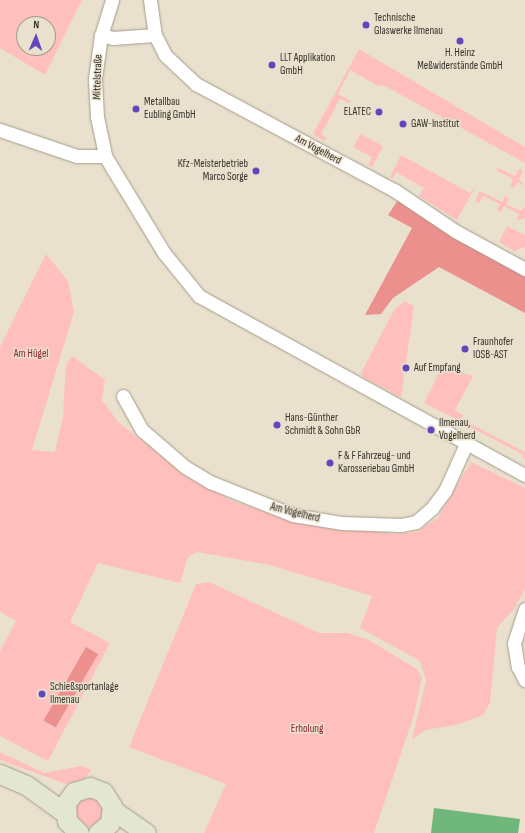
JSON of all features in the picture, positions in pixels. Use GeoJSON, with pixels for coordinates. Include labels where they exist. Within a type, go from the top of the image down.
{"type":"FeatureCollection","features":[{"type":"Feature","properties":{"kind":"main road"},"geometry":{"type":"LineString","coordinates":[[0,774],[26,785],[72,795],[86,788],[99,790],[109,798],[112,810],[102,831],[132,833]]}},
{"type":"Feature","properties":{"kind":"main road"},"geometry":{"type":"LineString","coordinates":[[26,785],[65,813],[76,832]]}},
{"type":"Feature","properties":{"kind":"main road"},"geometry":{"type":"LineString","coordinates":[[65,813],[72,795]]}},
{"type":"Feature","properties":{"kind":"main road"},"geometry":{"type":"LineString","coordinates":[[112,810],[146,833]]}},
{"type":"Feature","properties":{"kind":"street","name":"Mittelstraße"},"geometry":{"type":"LineString","coordinates":[[105,156],[97,118],[95,79],[101,35],[112,0]]}},
{"type":"Feature","properties":{"kind":"street","name":"Am Vogelherd"},"geometry":{"type":"LineString","coordinates":[[150,0],[155,35],[164,55],[196,84],[394,190],[455,231],[525,269]]}},
{"type":"Feature","properties":{"kind":"street"},"geometry":{"type":"LineString","coordinates":[[101,35],[113,38],[155,35]]}},
{"type":"Feature","properties":{"kind":"street"},"geometry":{"type":"LineString","coordinates":[[0,130],[77,156],[105,156],[164,253],[199,296],[466,444],[525,475]]}},
{"type":"Feature","properties":{"kind":"street","name":"Am Vogelherd"},"geometry":{"type":"LineString","coordinates":[[123,396],[142,430],[204,478],[271,507],[342,523],[401,525],[416,522],[432,508],[445,491],[466,444]]}},
{"type":"Feature","properties":{"kind":"street"},"geometry":{"type":"LineString","coordinates":[[524,609],[514,643],[518,667],[525,680]]}},
{"type":"Feature","properties":{"kind":"green space"},"geometry":{"type":"Polygon","coordinates":[[[0,0],[82,0],[56,53],[56,16],[16,16],[16,56],[54,56],[45,75],[0,48],[0,0]]]}},
{"type":"Feature","properties":{"kind":"green space"},"geometry":{"type":"Polygon","coordinates":[[[359,49],[525,147],[525,163],[385,86],[376,85],[350,70],[338,94],[351,101],[349,103],[340,99],[321,134],[327,138],[324,141],[313,134],[359,49]]]}},
{"type":"Feature","properties":{"kind":"green space"},"geometry":{"type":"Polygon","coordinates":[[[360,134],[383,146],[372,167],[368,165],[372,157],[353,147],[360,134]]]}},
{"type":"Feature","properties":{"kind":"green space"},"geometry":{"type":"Polygon","coordinates":[[[401,155],[470,193],[476,186],[457,220],[419,196],[424,188],[396,172],[393,178],[390,177],[401,155]]]}},
{"type":"Feature","properties":{"kind":"green space"},"geometry":{"type":"Polygon","coordinates":[[[498,168],[515,176],[519,169],[523,171],[519,179],[525,186],[517,182],[514,188],[510,186],[513,179],[496,170],[498,168]]]}},
{"type":"Feature","properties":{"kind":"green space"},"geometry":{"type":"Polygon","coordinates":[[[480,191],[502,202],[505,196],[509,198],[506,204],[521,211],[525,207],[525,218],[516,221],[519,214],[504,206],[501,212],[497,210],[500,204],[483,196],[479,203],[475,201],[480,191]]]}},
{"type":"Feature","properties":{"kind":"green space"},"geometry":{"type":"Polygon","coordinates":[[[507,226],[525,235],[525,247],[514,251],[499,242],[507,226]]]}},
{"type":"Feature","properties":{"kind":"green space","name":"Am Hügel"},"geometry":{"type":"Polygon","coordinates":[[[46,254],[68,281],[74,312],[32,450],[55,452],[63,416],[66,366],[72,356],[105,380],[102,400],[118,422],[168,461],[230,500],[301,523],[393,534],[417,532],[438,518],[471,462],[525,488],[525,589],[514,609],[497,628],[490,703],[483,715],[456,725],[425,730],[412,740],[426,680],[420,661],[360,628],[372,596],[270,565],[197,552],[188,557],[180,583],[98,563],[70,622],[110,643],[48,761],[0,736],[0,651],[16,621],[0,612],[0,347],[46,254]]]}},
{"type":"Feature","properties":{"kind":"green space"},"geometry":{"type":"Polygon","coordinates":[[[405,301],[414,306],[401,397],[362,377],[361,373],[394,310],[405,301]]]}},
{"type":"Feature","properties":{"kind":"green space"},"geometry":{"type":"Polygon","coordinates":[[[442,367],[473,376],[455,410],[463,415],[460,421],[424,403],[442,367]]]}},
{"type":"Feature","properties":{"kind":"green space"},"geometry":{"type":"Polygon","coordinates":[[[469,423],[525,452],[525,460],[522,454],[468,426],[469,423]]]}},
{"type":"Feature","properties":{"kind":"green space","name":"Erholung"},"geometry":{"type":"Polygon","coordinates":[[[209,582],[319,633],[348,633],[369,640],[417,669],[422,678],[413,718],[374,833],[204,833],[226,784],[129,747],[196,584],[209,582]]]}},
{"type":"Feature","properties":{"kind":"green space"},"geometry":{"type":"Polygon","coordinates":[[[0,752],[44,773],[82,766],[91,770],[85,778],[66,784],[0,760],[0,752]]]}},
{"type":"Feature","properties":{"kind":"green space"},"geometry":{"type":"Polygon","coordinates":[[[89,797],[100,801],[104,812],[100,823],[89,827],[78,823],[74,812],[78,801],[89,797]]]}},
{"type":"Feature","properties":{"kind":"shaded area"},"geometry":{"type":"Polygon","coordinates":[[[398,200],[525,275],[525,313],[439,267],[393,298],[381,314],[365,315],[412,228],[388,215],[398,200]]]}},
{"type":"Feature","properties":{"kind":"shaded area"},"geometry":{"type":"Polygon","coordinates":[[[86,647],[98,654],[56,728],[44,721],[86,647]]]}},
{"type":"Feature","properties":{"kind":"shaded area"},"geometry":{"type":"Polygon","coordinates":[[[434,808],[520,819],[518,833],[431,833],[434,808]]]}},
{"type":"Feature","properties":{"kind":"place","name":"Technische Glaswerke Ilmenau"},"geometry":{"type":"Point","coordinates":[366,25]}},
{"type":"Feature","properties":{"kind":"place","name":"H. Heinz Meßwiderstände GmbH"},"geometry":{"type":"Point","coordinates":[460,41]}},
{"type":"Feature","properties":{"kind":"place","name":"LLT Applikation GmbH"},"geometry":{"type":"Point","coordinates":[272,65]}},
{"type":"Feature","properties":{"kind":"place","name":"Metallbau Eubling GmbH"},"geometry":{"type":"Point","coordinates":[136,109]}},
{"type":"Feature","properties":{"kind":"place","name":"ELATEC"},"geometry":{"type":"Point","coordinates":[379,112]}},
{"type":"Feature","properties":{"kind":"place","name":"GAW-Institut"},"geometry":{"type":"Point","coordinates":[403,124]}},
{"type":"Feature","properties":{"kind":"place","name":"Kfz-Meisterbetrieb Marco Sorge"},"geometry":{"type":"Point","coordinates":[256,171]}},
{"type":"Feature","properties":{"kind":"place","name":"Fraunhofer IOSB-AST"},"geometry":{"type":"Point","coordinates":[465,349]}},
{"type":"Feature","properties":{"kind":"place","name":"Auf Empfang"},"geometry":{"type":"Point","coordinates":[406,368]}},
{"type":"Feature","properties":{"kind":"place","name":"Hans-Günther Schmidt & Sohn GbR"},"geometry":{"type":"Point","coordinates":[277,425]}},
{"type":"Feature","properties":{"kind":"place","name":"Ilmenau, Vogelherd"},"geometry":{"type":"Point","coordinates":[431,430]}},
{"type":"Feature","properties":{"kind":"place","name":"F & F Fahrzeug- und Karosseriebau GmbH"},"geometry":{"type":"Point","coordinates":[330,463]}},
{"type":"Feature","properties":{"kind":"place","name":"Schießsportanlage Ilmenau"},"geometry":{"type":"Point","coordinates":[42,694]}}]}
